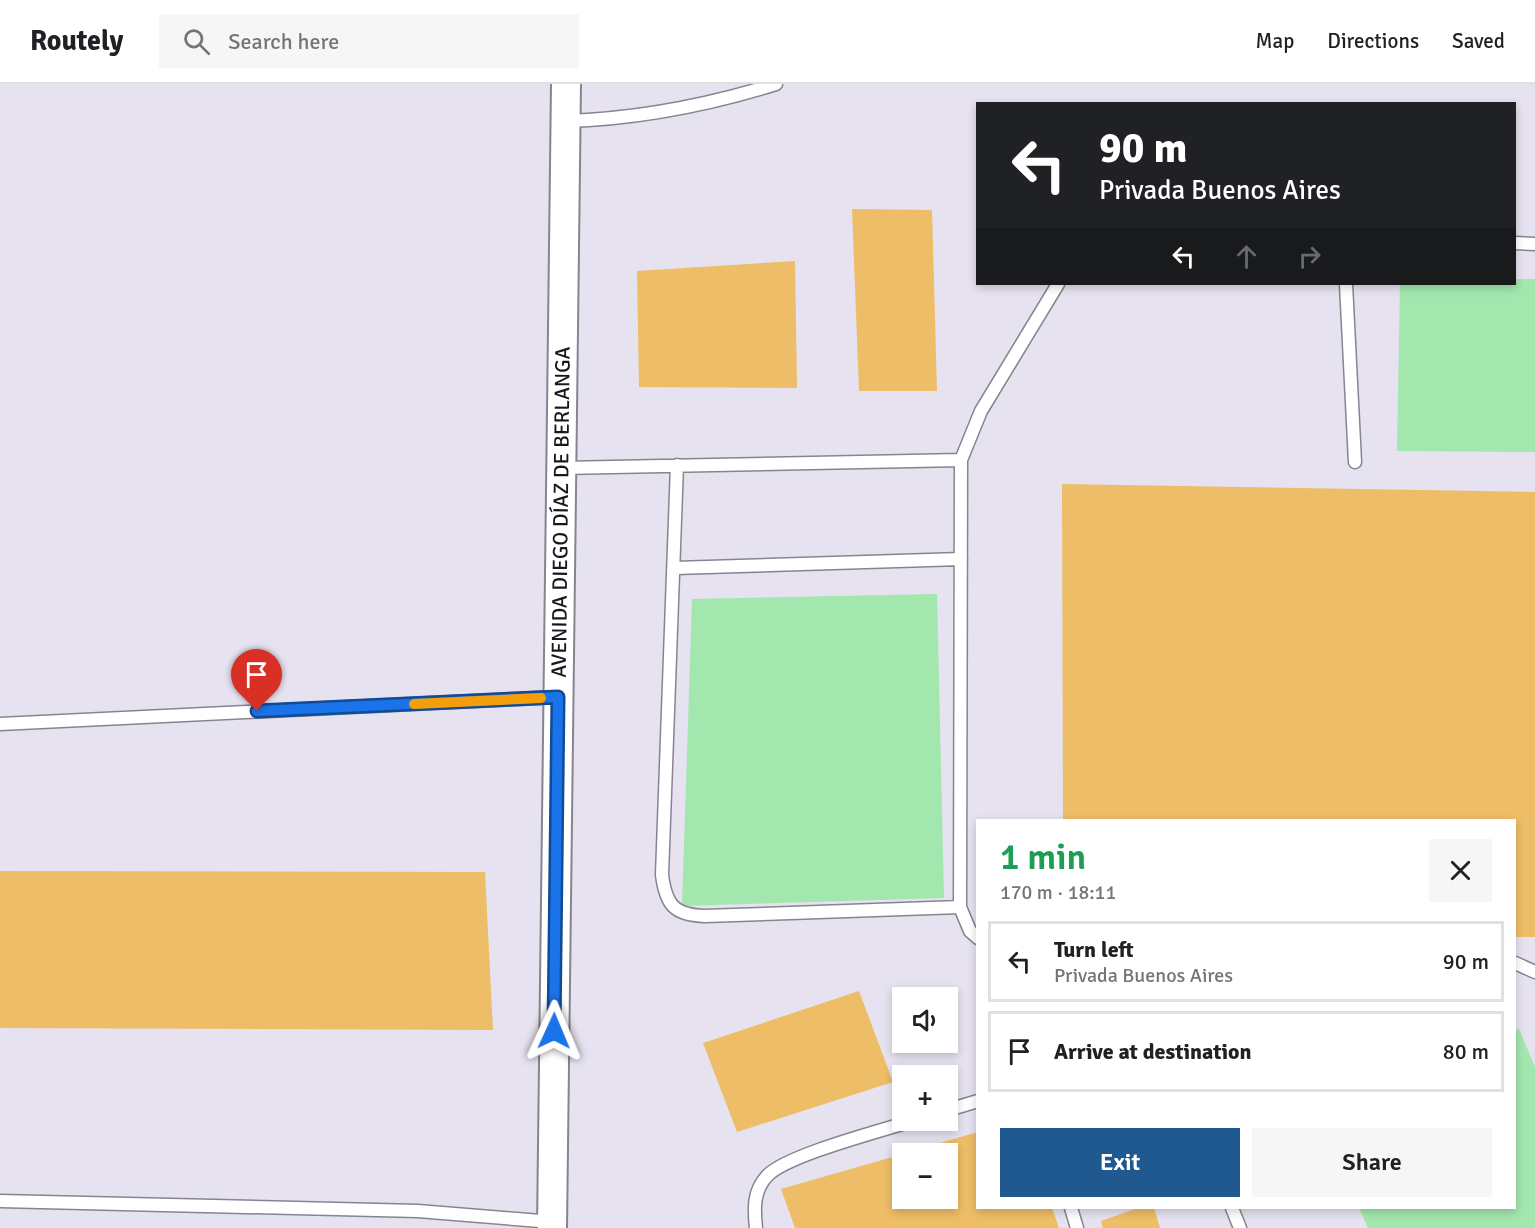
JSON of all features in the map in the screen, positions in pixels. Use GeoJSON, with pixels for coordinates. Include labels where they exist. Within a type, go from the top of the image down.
{"type":"FeatureCollection","features":[{"type":"Feature","properties":{"kind":"street","name":"AVENIDA DIEGO DÍAZ DE BERLANGA"},"geometry":{"type":"LineString","coordinates":[[552,1225],[566,84]]}},
{"type":"Feature","properties":{"kind":"lane"},"geometry":{"type":"LineString","coordinates":[[566,121],[616,119],[707,103],[776,84]]}},
{"type":"Feature","properties":{"kind":"lane"},"geometry":{"type":"LineString","coordinates":[[1516,243],[1535,244]]}},
{"type":"Feature","properties":{"kind":"lane"},"geometry":{"type":"LineString","coordinates":[[976,936],[970,931],[960,907],[961,460],[981,411],[1057,285]]}},
{"type":"Feature","properties":{"kind":"lane"},"geometry":{"type":"LineString","coordinates":[[1346,285],[1355,462]]}},
{"type":"Feature","properties":{"kind":"lane"},"geometry":{"type":"LineString","coordinates":[[562,468],[961,460]]}},
{"type":"Feature","properties":{"kind":"lane"},"geometry":{"type":"LineString","coordinates":[[677,465],[662,875],[664,893],[674,908],[686,915],[705,916],[960,907]]}},
{"type":"Feature","properties":{"kind":"lane"},"geometry":{"type":"LineString","coordinates":[[675,568],[961,559]]}},
{"type":"Feature","properties":{"kind":"lane"},"geometry":{"type":"LineString","coordinates":[[0,724],[558,697]]}},
{"type":"Feature","properties":{"kind":"lane"},"geometry":{"type":"LineString","coordinates":[[1516,963],[1535,972]]}},
{"type":"Feature","properties":{"kind":"lane"},"geometry":{"type":"LineString","coordinates":[[958,1107],[976,1102]]}},
{"type":"Feature","properties":{"kind":"lane"},"geometry":{"type":"LineString","coordinates":[[756,1228],[754,1200],[767,1175],[789,1162],[892,1128]]}},
{"type":"Feature","properties":{"kind":"lane"},"geometry":{"type":"LineString","coordinates":[[0,1201],[418,1211],[552,1225]]}},
{"type":"Feature","properties":{"kind":"lane"},"geometry":{"type":"LineString","coordinates":[[1071,1209],[1077,1228]]}},
{"type":"Feature","properties":{"kind":"lane"},"geometry":{"type":"LineString","coordinates":[[1232,1209],[1240,1228]]}},
{"type":"Feature","properties":{"kind":"green space"},"geometry":{"type":"Polygon","coordinates":[[[1516,279],[1535,279],[1535,452],[1397,451],[1400,285],[1516,285],[1516,279]]]}},
{"type":"Feature","properties":{"kind":"green space"},"geometry":{"type":"Polygon","coordinates":[[[937,594],[944,898],[682,906],[692,599],[937,594]]]}},
{"type":"Feature","properties":{"kind":"green space"},"geometry":{"type":"Polygon","coordinates":[[[1519,1029],[1535,1067],[1535,1228],[1368,1228],[1359,1209],[1516,1209],[1516,1030],[1519,1029]]]}},
{"type":"Feature","properties":{"kind":"building"},"geometry":{"type":"Polygon","coordinates":[[[852,209],[932,210],[937,391],[859,391],[852,209]]]}},
{"type":"Feature","properties":{"kind":"building"},"geometry":{"type":"Polygon","coordinates":[[[795,261],[797,388],[639,387],[637,271],[795,261]]]}},
{"type":"Feature","properties":{"kind":"building"},"geometry":{"type":"Polygon","coordinates":[[[1062,484],[1535,492],[1535,937],[1516,937],[1516,819],[1063,819],[1062,484]]]}},
{"type":"Feature","properties":{"kind":"building"},"geometry":{"type":"Polygon","coordinates":[[[0,871],[485,872],[493,1030],[0,1028],[0,871]]]}},
{"type":"Feature","properties":{"kind":"building"},"geometry":{"type":"Polygon","coordinates":[[[859,991],[892,1082],[737,1132],[703,1043],[859,991]]]}},
{"type":"Feature","properties":{"kind":"building"},"geometry":{"type":"Polygon","coordinates":[[[976,1133],[976,1209],[1052,1209],[1059,1228],[795,1228],[781,1189],[892,1157],[892,1209],[958,1209],[958,1143],[940,1143],[976,1133]]]}},
{"type":"Feature","properties":{"kind":"building"},"geometry":{"type":"Polygon","coordinates":[[[1135,1209],[1154,1209],[1160,1228],[1103,1228],[1101,1221],[1135,1209]]]}},
{"type":"Feature","properties":{"kind":"slow traffic"},"geometry":{"type":"LineString","coordinates":[[414,704],[541,698]]}},
{"type":"Feature","properties":{"kind":"route"},"geometry":{"type":"LineString","coordinates":[[257,711],[558,697],[554,1031]]}}]}
